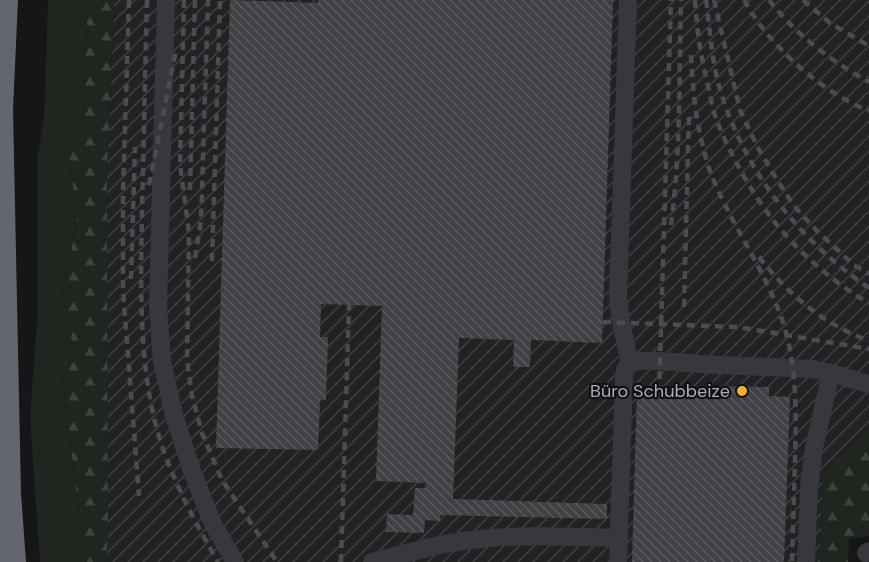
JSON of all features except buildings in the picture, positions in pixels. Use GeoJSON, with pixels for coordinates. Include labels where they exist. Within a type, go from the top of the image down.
{"type":"FeatureCollection","features":[{"type":"Feature","properties":{"kind":"highway"},"geometry":{"type":"LineString","coordinates":[[5,0],[1,121],[8,494],[13,562]]}},
{"type":"Feature","properties":{"kind":"lane"},"geometry":{"type":"LineString","coordinates":[[166,0],[158,306],[162,361],[174,415],[192,471],[213,524],[235,562]]}},
{"type":"Feature","properties":{"kind":"lane"},"geometry":{"type":"LineString","coordinates":[[628,0],[618,296],[630,364]]}},
{"type":"Feature","properties":{"kind":"lane"},"geometry":{"type":"LineString","coordinates":[[618,562],[624,377],[630,364],[640,361],[660,361],[812,369],[869,384]]}},
{"type":"Feature","properties":{"kind":"lane"},"geometry":{"type":"LineString","coordinates":[[807,562],[809,487],[814,448],[831,373]]}},
{"type":"Feature","properties":{"kind":"lane"},"geometry":{"type":"LineString","coordinates":[[372,562],[430,547],[481,539],[619,538]]}},
{"type":"Feature","properties":{"kind":"shaded area"},"geometry":{"type":"Polygon","coordinates":[[[114,0],[869,0],[869,431],[823,472],[820,562],[106,562],[108,536],[107,173],[114,0]]]}},
{"type":"Feature","properties":{"kind":"green space"},"geometry":{"type":"Polygon","coordinates":[[[48,0],[88,0],[82,133],[69,158],[77,215],[70,259],[61,286],[76,356],[62,376],[85,562],[40,562],[30,417],[38,306],[37,161],[44,118],[48,0]]]}},
{"type":"Feature","properties":{"kind":"green space"},"geometry":{"type":"Polygon","coordinates":[[[88,0],[114,0],[107,173],[108,536],[106,562],[85,562],[62,376],[76,356],[61,286],[70,259],[77,216],[69,158],[82,133],[88,0]]]}},
{"type":"Feature","properties":{"kind":"green space"},"geometry":{"type":"Polygon","coordinates":[[[869,431],[869,536],[849,539],[848,562],[820,562],[823,472],[869,431]]]}},
{"type":"Feature","properties":{"kind":"railway"},"geometry":{"type":"LineString","coordinates":[[129,0],[123,193],[123,290],[139,496]]}},
{"type":"Feature","properties":{"kind":"railway"},"geometry":{"type":"LineString","coordinates":[[147,0],[141,263],[146,372],[161,444],[191,513],[218,562]]}},
{"type":"Feature","properties":{"kind":"railway"},"geometry":{"type":"LineString","coordinates":[[184,0],[180,165],[189,232],[187,359],[192,396],[202,433],[222,480],[277,562]]}},
{"type":"Feature","properties":{"kind":"railway"},"geometry":{"type":"LineString","coordinates":[[190,190],[195,0]]}},
{"type":"Feature","properties":{"kind":"railway"},"geometry":{"type":"LineString","coordinates":[[195,258],[201,221],[208,0]]}},
{"type":"Feature","properties":{"kind":"railway"},"geometry":{"type":"LineString","coordinates":[[212,261],[220,0]]}},
{"type":"Feature","properties":{"kind":"railway"},"geometry":{"type":"LineString","coordinates":[[659,393],[671,0]]}},
{"type":"Feature","properties":{"kind":"railway"},"geometry":{"type":"LineString","coordinates":[[671,225],[678,141],[681,0]]}},
{"type":"Feature","properties":{"kind":"railway"},"geometry":{"type":"LineString","coordinates":[[695,0],[700,45],[713,109],[722,134],[742,172],[765,209],[793,243],[830,277],[869,303]]}},
{"type":"Feature","properties":{"kind":"railway"},"geometry":{"type":"LineString","coordinates":[[706,0],[718,82],[728,113],[757,172],[796,224],[818,247],[869,288]]}},
{"type":"Feature","properties":{"kind":"railway"},"geometry":{"type":"LineString","coordinates":[[714,0],[740,110],[758,148],[794,206],[854,265],[869,274]]}},
{"type":"Feature","properties":{"kind":"railway"},"geometry":{"type":"LineString","coordinates":[[744,0],[768,34],[798,66],[832,92],[869,111]]}},
{"type":"Feature","properties":{"kind":"railway"},"geometry":{"type":"LineString","coordinates":[[769,0],[814,46],[869,82]]}},
{"type":"Feature","properties":{"kind":"railway"},"geometry":{"type":"LineString","coordinates":[[803,0],[830,23],[869,46]]}},
{"type":"Feature","properties":{"kind":"railway"},"geometry":{"type":"LineString","coordinates":[[149,185],[176,50]]}},
{"type":"Feature","properties":{"kind":"railway"},"geometry":{"type":"LineString","coordinates":[[691,55],[696,114],[710,171],[771,293],[780,314],[790,351],[796,414],[792,562]]}},
{"type":"Feature","properties":{"kind":"railway"},"geometry":{"type":"LineString","coordinates":[[684,307],[689,112]]}},
{"type":"Feature","properties":{"kind":"railway"},"geometry":{"type":"LineString","coordinates":[[131,279],[135,147]]}},
{"type":"Feature","properties":{"kind":"railway"},"geometry":{"type":"LineString","coordinates":[[759,257],[808,307],[836,326],[869,341]]}},
{"type":"Feature","properties":{"kind":"railway"},"geometry":{"type":"LineString","coordinates":[[341,562],[349,305]]}},
{"type":"Feature","properties":{"kind":"railway"},"geometry":{"type":"LineString","coordinates":[[603,322],[738,327],[869,349]]}},
{"type":"Feature","properties":{"kind":"place","name":"Büro Schubbeize"},"geometry":{"type":"Point","coordinates":[742,391]}}]}
